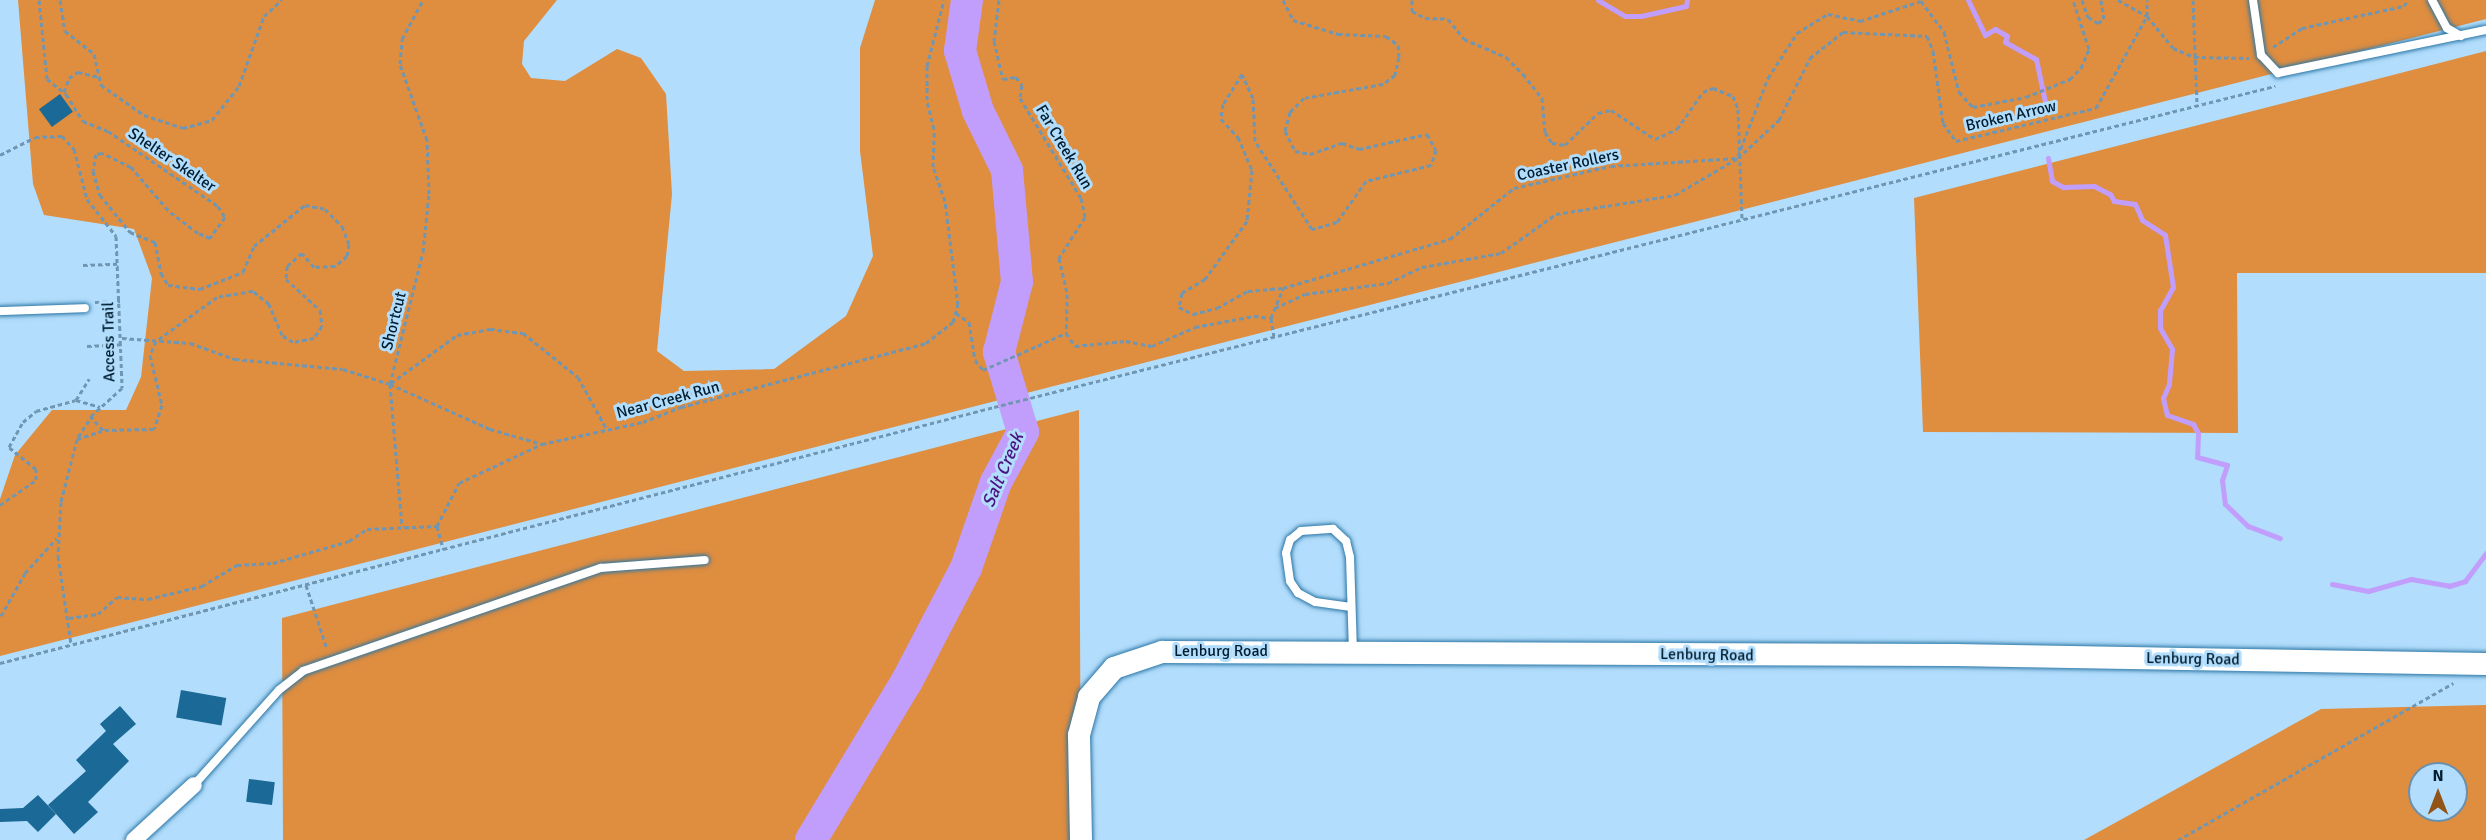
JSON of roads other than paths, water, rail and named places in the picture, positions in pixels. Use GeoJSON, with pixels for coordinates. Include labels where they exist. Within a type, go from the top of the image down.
{"type":"FeatureCollection","features":[{"type":"Feature","properties":{"kind":"street","name":"Lenburg Road"},"geometry":{"type":"LineString","coordinates":[[1081,840],[1080,722],[1096,685],[1114,668],[1162,652],[2484,664]]}},
{"type":"Feature","properties":{"kind":"street"},"geometry":{"type":"LineString","coordinates":[[134,840],[194,784]]}},
{"type":"Feature","properties":{"kind":"lane"},"geometry":{"type":"LineString","coordinates":[[2253,0],[2261,55],[2277,74],[2426,40],[2462,36],[2486,30]]}},
{"type":"Feature","properties":{"kind":"lane"},"geometry":{"type":"LineString","coordinates":[[2432,0],[2447,28],[2462,36]]}},
{"type":"Feature","properties":{"kind":"lane"},"geometry":{"type":"LineString","coordinates":[[0,311],[85,305]]}},
{"type":"Feature","properties":{"kind":"lane"},"geometry":{"type":"LineString","coordinates":[[1351,607],[1315,602],[1298,593],[1286,567],[1286,553],[1301,531],[1333,529],[1346,541],[1351,607],[1353,652]]}},
{"type":"Feature","properties":{"kind":"lane"},"geometry":{"type":"LineString","coordinates":[[194,784],[279,690],[303,671],[601,568],[705,560]]}},
{"type":"Feature","properties":{"kind":"waterway","name":"Salt Creek"},"geometry":{"type":"LineString","coordinates":[[811,840],[907,681],[966,568],[996,482],[1023,432],[999,352],[1017,282],[1007,170],[978,111],[960,51],[967,0]]}},
{"type":"Feature","properties":{"kind":"waterway"},"geometry":{"type":"LineString","coordinates":[[1598,0],[1625,16],[1641,16],[1686,6],[1687,0]]}},
{"type":"Feature","properties":{"kind":"waterway"},"geometry":{"type":"LineString","coordinates":[[1968,0],[1985,35],[1995,29],[2007,36],[2005,42],[2036,59],[2047,111]]}},
{"type":"Feature","properties":{"kind":"waterway"},"geometry":{"type":"LineString","coordinates":[[2048,158],[2052,181],[2063,187],[2094,186],[2110,194],[2114,201],[2135,204],[2142,220],[2165,235],[2173,287],[2160,310],[2160,328],[2172,349],[2169,384],[2163,398],[2167,415],[2193,424],[2198,433],[2197,457],[2227,465],[2222,480],[2225,504],[2248,526],[2280,538]]}},
{"type":"Feature","properties":{"kind":"waterway"},"geometry":{"type":"LineString","coordinates":[[2332,584],[2368,591],[2411,579],[2449,586],[2465,581],[2486,553]]}}]}
